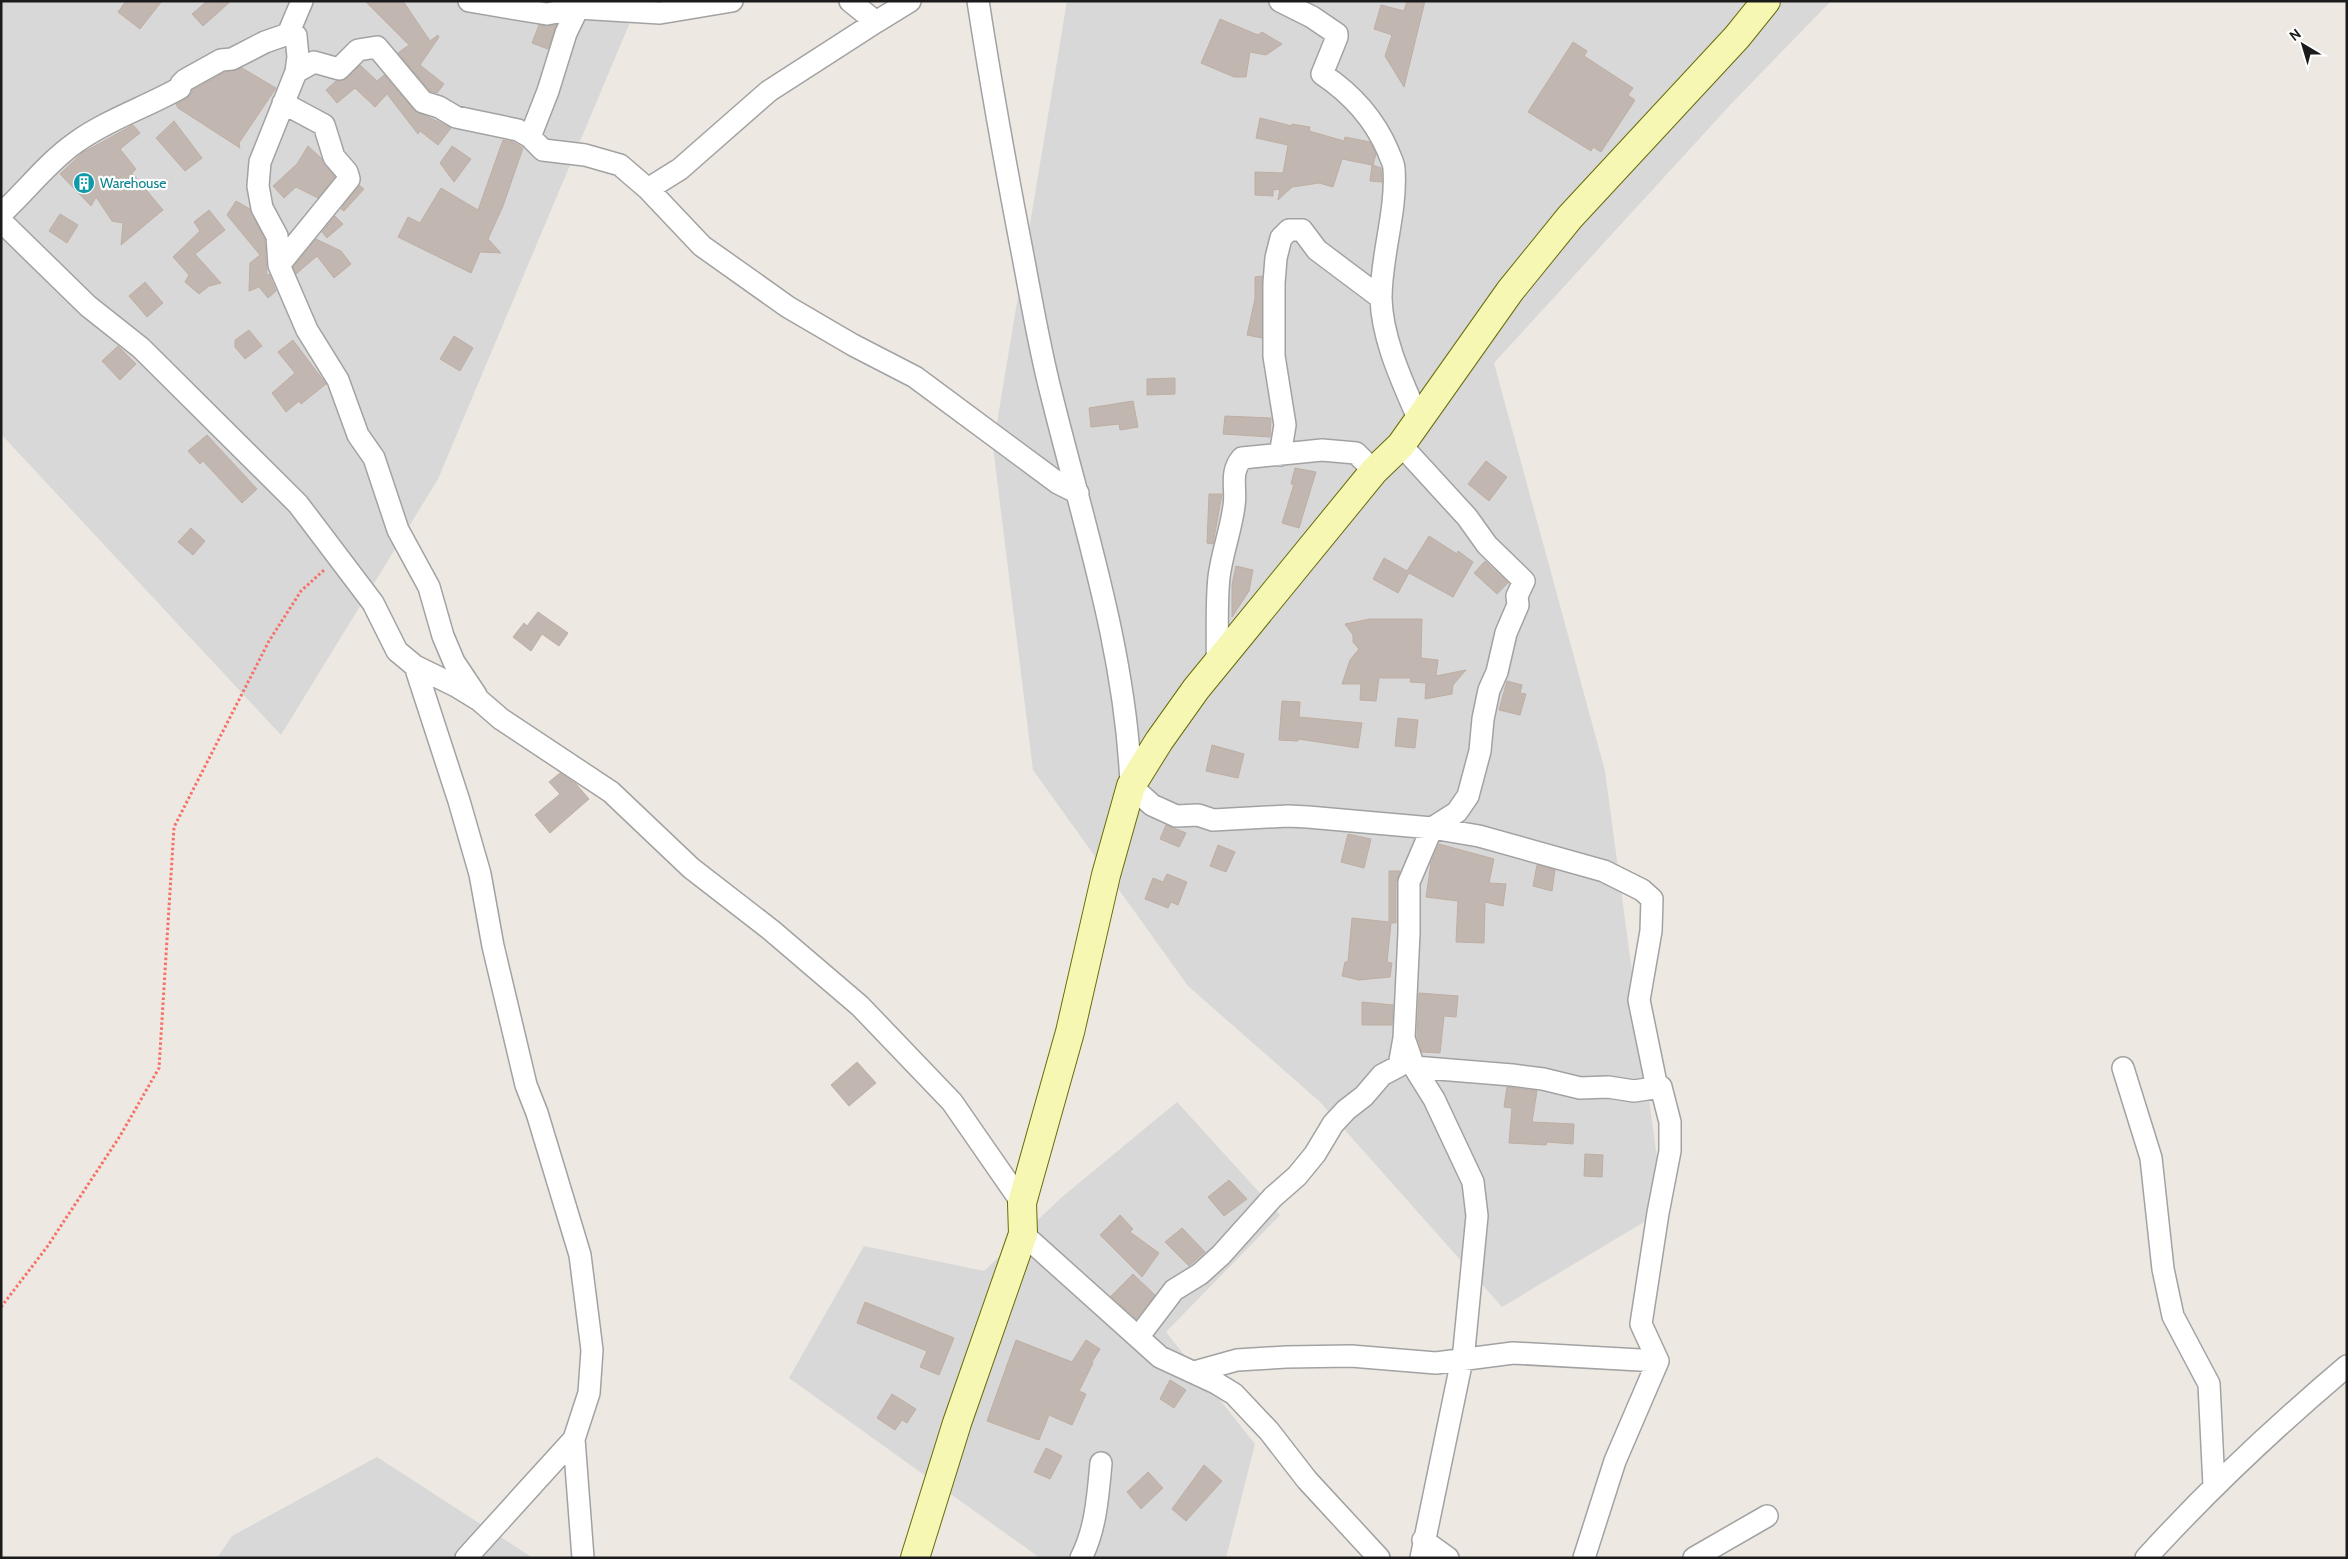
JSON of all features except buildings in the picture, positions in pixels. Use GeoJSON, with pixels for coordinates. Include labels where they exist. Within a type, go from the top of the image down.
{"type":"FeatureCollection","features":[{"type":"Feature","properties":{"kind":"street"},"geometry":{"type":"LineString","coordinates":[[288,34],[302,1]]}},
{"type":"Feature","properties":{"kind":"street"},"geometry":{"type":"LineString","coordinates":[[469,1],[547,14],[578,8],[660,13],[732,1]]}},
{"type":"Feature","properties":{"kind":"street"},"geometry":{"type":"LineString","coordinates":[[850,1],[876,22]]}},
{"type":"Feature","properties":{"kind":"street"},"geometry":{"type":"LineString","coordinates":[[648,189],[680,169],[769,91],[910,1]]}},
{"type":"Feature","properties":{"kind":"street"},"geometry":{"type":"LineString","coordinates":[[978,1],[995,110],[1050,392],[1099,579],[1123,692],[1129,735],[1131,786],[1152,805],[1176,816],[1198,816],[1213,820],[1288,816],[1432,828],[1479,836],[1604,871],[1642,890],[1652,899],[1651,931],[1639,1000],[1656,1083],[1661,1087],[1670,1122],[1670,1151],[1658,1213],[1641,1324],[1658,1361],[1615,1460],[1584,1558]]}},
{"type":"Feature","properties":{"kind":"street"},"geometry":{"type":"LineString","coordinates":[[1280,1],[1337,34],[1322,74],[1341,87],[1362,107],[1381,135],[1394,167],[1381,298],[1383,318],[1398,370],[1418,418]]}},
{"type":"Feature","properties":{"kind":"street"},"geometry":{"type":"LineString","coordinates":[[915,1558],[957,1423],[1023,1234],[1022,1203],[1070,1032],[1106,875],[1131,786],[1158,741],[1217,662],[1374,471],[1401,444],[1510,291],[1570,217],[1737,37],[1766,1]]}},
{"type":"Feature","properties":{"kind":"street"},"geometry":{"type":"LineString","coordinates":[[530,136],[548,91],[566,33],[578,8]]}},
{"type":"Feature","properties":{"kind":"street"},"geometry":{"type":"LineString","coordinates":[[1,214],[28,189],[51,163],[83,137],[180,88],[181,84],[186,80],[221,60],[232,58],[265,42],[288,34],[296,36],[298,57],[296,72],[260,162],[258,186],[262,208],[277,236],[279,265],[307,330],[338,380],[358,434],[374,458],[398,530],[429,587],[443,636],[454,662],[479,700]]}},
{"type":"Feature","properties":{"kind":"street"},"geometry":{"type":"LineString","coordinates":[[296,72],[314,62],[339,69],[358,50],[377,47],[423,102],[439,107],[456,117],[518,130],[530,136],[543,150],[585,155],[620,165],[648,189],[702,246],[788,307],[853,345],[915,377],[1058,483],[1078,493]]}},
{"type":"Feature","properties":{"kind":"street"},"geometry":{"type":"LineString","coordinates":[[279,265],[350,179],[347,172],[334,157],[324,125],[283,104]]}},
{"type":"Feature","properties":{"kind":"street"},"geometry":{"type":"LineString","coordinates":[[1,221],[88,306],[142,348],[298,504],[373,603],[397,651],[415,666],[456,686],[479,700],[501,719],[612,792],[691,868],[771,930],[860,1006],[952,1102],[1022,1203]]}},
{"type":"Feature","properties":{"kind":"street"},"geometry":{"type":"LineString","coordinates":[[1280,454],[1285,425],[1274,356],[1275,274],[1281,238],[1288,230],[1302,230],[1317,250],[1381,298]]}},
{"type":"Feature","properties":{"kind":"street"},"geometry":{"type":"LineString","coordinates":[[1139,1336],[1174,1290],[1200,1274],[1221,1255],[1267,1203],[1297,1176],[1333,1124],[1346,1110],[1364,1096],[1382,1075],[1399,1066],[1404,1038],[1410,882],[1432,828],[1457,812],[1468,796],[1480,751],[1483,719],[1489,690],[1497,672],[1506,633],[1518,605],[1517,596],[1524,581],[1487,545],[1467,517],[1401,444]]}},
{"type":"Feature","properties":{"kind":"street"},"geometry":{"type":"LineString","coordinates":[[1217,662],[1219,580],[1235,502],[1232,482],[1238,463],[1242,458],[1322,450],[1356,453],[1374,471]]}},
{"type":"Feature","properties":{"kind":"street"},"geometry":{"type":"LineString","coordinates":[[415,666],[460,801],[480,874],[494,946],[526,1085],[537,1113],[580,1255],[592,1350],[589,1393],[574,1439],[583,1558]]}},
{"type":"Feature","properties":{"kind":"street"},"geometry":{"type":"LineString","coordinates":[[1404,1038],[1414,1068],[1434,1098],[1473,1182],[1477,1216],[1462,1361],[1422,1549],[1448,1558]]}},
{"type":"Feature","properties":{"kind":"street"},"geometry":{"type":"LineString","coordinates":[[1414,1068],[1512,1075],[1543,1079],[1580,1088],[1608,1087],[1634,1092],[1661,1087]]}},
{"type":"Feature","properties":{"kind":"street"},"geometry":{"type":"LineString","coordinates":[[2123,1068],[2151,1158],[2163,1269],[2173,1316],[2209,1384],[2214,1486]]}},
{"type":"Feature","properties":{"kind":"street"},"geometry":{"type":"LineString","coordinates":[[1023,1234],[1103,1307],[1139,1336],[1160,1357],[1186,1371],[1194,1372],[1234,1394],[1269,1430],[1307,1480],[1378,1558]]}},
{"type":"Feature","properties":{"kind":"street"},"geometry":{"type":"LineString","coordinates":[[1194,1372],[1238,1360],[1261,1358],[1351,1356],[1436,1363],[1513,1353],[1658,1361]]}},
{"type":"Feature","properties":{"kind":"street"},"geometry":{"type":"LineString","coordinates":[[2146,1558],[2214,1486],[2308,1399],[2347,1366]]}},
{"type":"Feature","properties":{"kind":"street"},"geometry":{"type":"LineString","coordinates":[[466,1558],[574,1439]]}},
{"type":"Feature","properties":{"kind":"street"},"geometry":{"type":"LineString","coordinates":[[1081,1558],[1091,1533],[1098,1500],[1101,1463]]}},
{"type":"Feature","properties":{"kind":"street"},"geometry":{"type":"LineString","coordinates":[[1694,1558],[1767,1516]]}},
{"type":"Feature","properties":{"kind":"path"},"geometry":{"type":"LineString","coordinates":[[1,1307],[47,1248],[120,1136],[159,1068],[174,827],[269,640],[301,591],[339,556]]}},
{"type":"Feature","properties":{"kind":"shaded area"},"geometry":{"type":"Polygon","coordinates":[[[1,1],[639,1],[438,479],[281,735],[1,434],[1,1]]]}},
{"type":"Feature","properties":{"kind":"shaded area"},"geometry":{"type":"Polygon","coordinates":[[[1067,1],[1831,1],[1732,103],[1494,363],[1605,771],[1664,1210],[1502,1307],[1320,1102],[1188,986],[1033,770],[993,447],[1067,1]]]}},
{"type":"Feature","properties":{"kind":"shaded area"},"geometry":{"type":"Polygon","coordinates":[[[1177,1102],[1280,1215],[1166,1332],[1255,1444],[1226,1558],[1040,1558],[789,1378],[864,1246],[984,1271],[1062,1197],[1177,1102]]]}},
{"type":"Feature","properties":{"kind":"shaded area"},"geometry":{"type":"Polygon","coordinates":[[[377,1457],[533,1558],[217,1558],[232,1536],[377,1457]]]}},
{"type":"Feature","properties":{"kind":"place","name":"Warehouse"},"geometry":{"type":"Point","coordinates":[84,183]}}]}
